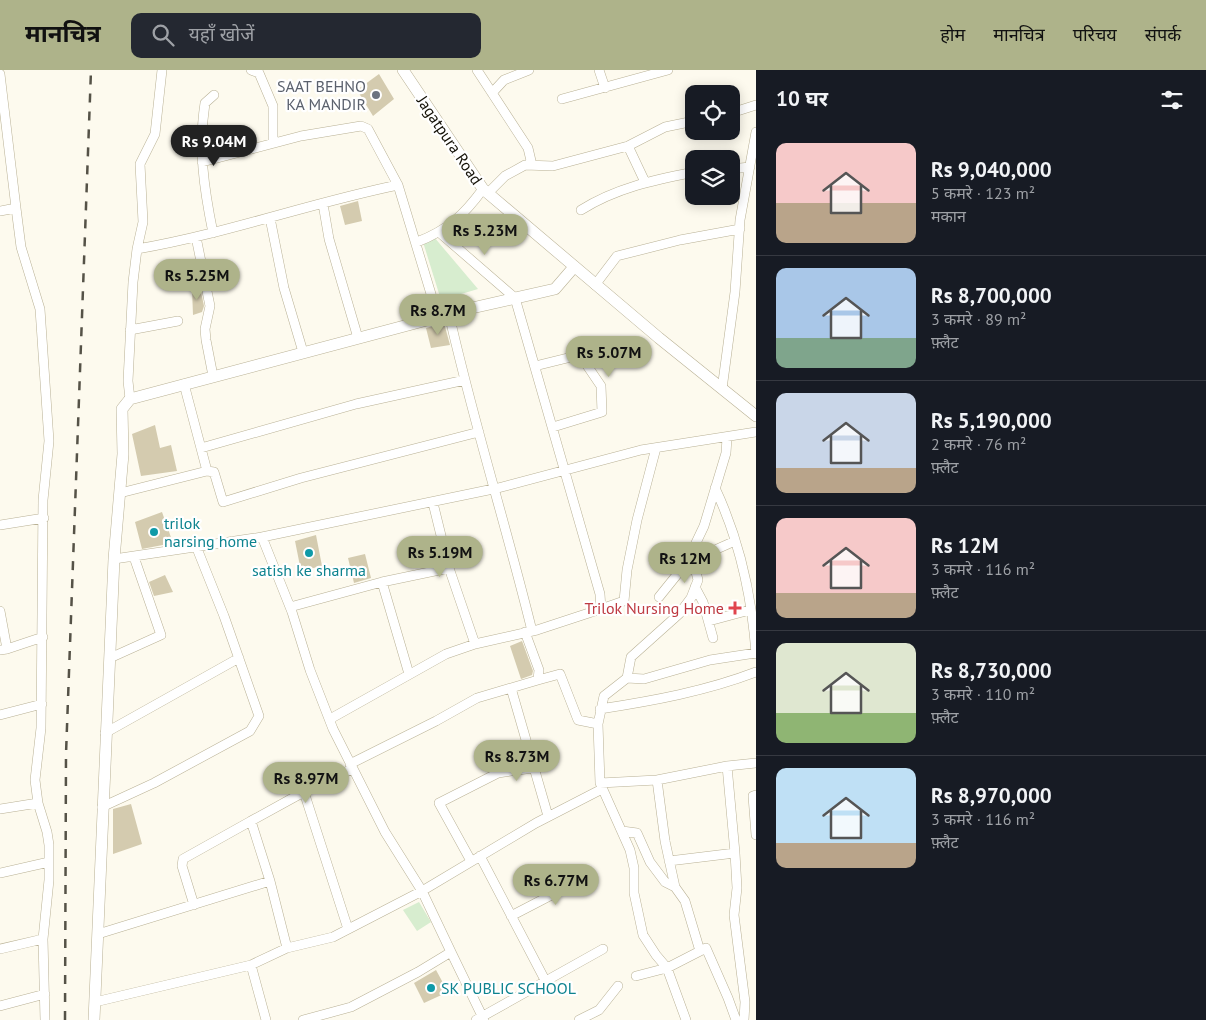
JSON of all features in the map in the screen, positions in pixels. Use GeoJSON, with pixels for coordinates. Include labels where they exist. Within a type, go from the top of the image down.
{"type":"FeatureCollection","features":[{"type":"Feature","properties":{"kind":"street"},"geometry":{"type":"LineString","coordinates":[[130,399],[128,381],[130,330],[137,249],[143,222],[140,164],[155,134],[162,70]]}},
{"type":"Feature","properties":{"kind":"street"},"geometry":{"type":"LineString","coordinates":[[251,70],[259,73],[273,106],[273,142]]}},
{"type":"Feature","properties":{"kind":"street","name":"Jagatpura Road"},"geometry":{"type":"LineString","coordinates":[[403,70],[486,191],[595,285],[756,416]]}},
{"type":"Feature","properties":{"kind":"street"},"geometry":{"type":"LineString","coordinates":[[478,70],[528,148],[532,165]]}},
{"type":"Feature","properties":{"kind":"street"},"geometry":{"type":"LineString","coordinates":[[492,93],[504,80],[528,70]]}},
{"type":"Feature","properties":{"kind":"street"},"geometry":{"type":"LineString","coordinates":[[599,70],[605,88]]}},
{"type":"Feature","properties":{"kind":"street"},"geometry":{"type":"LineString","coordinates":[[562,99],[668,70]]}},
{"type":"Feature","properties":{"kind":"street"},"geometry":{"type":"LineString","coordinates":[[0,74],[4,129],[21,247],[40,309],[49,441],[44,489],[42,704],[35,780],[38,803],[47,832],[49,862],[43,939],[45,1020]]}},
{"type":"Feature","properties":{"kind":"street"},"geometry":{"type":"LineString","coordinates":[[213,232],[203,186],[202,162],[205,103],[214,95]]}},
{"type":"Feature","properties":{"kind":"street"},"geometry":{"type":"LineString","coordinates":[[740,110],[756,105]]}},
{"type":"Feature","properties":{"kind":"street"},"geometry":{"type":"LineString","coordinates":[[417,242],[440,233],[486,191],[505,176],[526,165],[553,166],[628,146],[665,127],[685,123]]}},
{"type":"Feature","properties":{"kind":"street"},"geometry":{"type":"LineString","coordinates":[[202,162],[273,142],[365,127],[398,185],[465,380],[493,490],[514,558],[539,670],[538,680]]}},
{"type":"Feature","properties":{"kind":"street"},"geometry":{"type":"LineString","coordinates":[[722,389],[735,292],[740,229],[756,138]]}},
{"type":"Feature","properties":{"kind":"street"},"geometry":{"type":"LineString","coordinates":[[628,146],[646,182]]}},
{"type":"Feature","properties":{"kind":"street"},"geometry":{"type":"LineString","coordinates":[[740,168],[750,167]]}},
{"type":"Feature","properties":{"kind":"street"},"geometry":{"type":"LineString","coordinates":[[581,210],[601,197],[646,182],[685,174]]}},
{"type":"Feature","properties":{"kind":"street"},"geometry":{"type":"LineString","coordinates":[[137,249],[196,237],[323,204],[361,192],[398,185]]}},
{"type":"Feature","properties":{"kind":"street"},"geometry":{"type":"LineString","coordinates":[[323,204],[329,239],[358,338]]}},
{"type":"Feature","properties":{"kind":"street"},"geometry":{"type":"LineString","coordinates":[[0,211],[16,208]]}},
{"type":"Feature","properties":{"kind":"street"},"geometry":{"type":"LineString","coordinates":[[270,218],[284,288],[303,352]]}},
{"type":"Feature","properties":{"kind":"street"},"geometry":{"type":"LineString","coordinates":[[595,285],[617,256],[680,240],[740,229]]}},
{"type":"Feature","properties":{"kind":"street"},"geometry":{"type":"LineString","coordinates":[[440,233],[516,298],[600,594],[601,609]]}},
{"type":"Feature","properties":{"kind":"street"},"geometry":{"type":"LineString","coordinates":[[196,237],[210,306],[205,329],[214,376]]}},
{"type":"Feature","properties":{"kind":"street"},"geometry":{"type":"LineString","coordinates":[[94,1020],[105,734],[114,559],[120,493],[122,409],[130,399],[184,384],[444,315],[555,289],[574,267]]}},
{"type":"Feature","properties":{"kind":"street"},"geometry":{"type":"LineString","coordinates":[[130,330],[178,321]]}},
{"type":"Feature","properties":{"kind":"street"},"geometry":{"type":"LineString","coordinates":[[536,366],[608,348]]}},
{"type":"Feature","properties":{"kind":"street"},"geometry":{"type":"LineString","coordinates":[[553,427],[602,412],[600,386],[580,355]]}},
{"type":"Feature","properties":{"kind":"street"},"geometry":{"type":"LineString","coordinates":[[201,448],[356,404],[465,380]]}},
{"type":"Feature","properties":{"kind":"street"},"geometry":{"type":"LineString","coordinates":[[184,384],[207,471]]}},
{"type":"Feature","properties":{"kind":"street"},"geometry":{"type":"LineString","coordinates":[[120,493],[207,471],[214,472],[223,502],[301,478],[479,432]]}},
{"type":"Feature","properties":{"kind":"street"},"geometry":{"type":"LineString","coordinates":[[114,559],[262,537],[493,490],[656,448],[756,432]]}},
{"type":"Feature","properties":{"kind":"street"},"geometry":{"type":"LineString","coordinates":[[659,597],[692,556],[726,453],[726,438]]}},
{"type":"Feature","properties":{"kind":"street"},"geometry":{"type":"LineString","coordinates":[[330,719],[446,654],[475,644],[529,632],[624,601],[627,570],[637,520],[656,448]]}},
{"type":"Feature","properties":{"kind":"street"},"geometry":{"type":"LineString","coordinates":[[627,678],[644,679],[710,660],[756,654],[752,604],[730,520],[715,488]]}},
{"type":"Feature","properties":{"kind":"street"},"geometry":{"type":"LineString","coordinates":[[432,503],[449,568],[475,644]]}},
{"type":"Feature","properties":{"kind":"street"},"geometry":{"type":"LineString","coordinates":[[0,525],[44,518]]}},
{"type":"Feature","properties":{"kind":"street"},"geometry":{"type":"LineString","coordinates":[[262,537],[290,607],[310,670],[351,766],[385,832],[422,890],[481,1019],[603,949]]}},
{"type":"Feature","properties":{"kind":"street"},"geometry":{"type":"LineString","coordinates":[[696,570],[717,549],[735,541]]}},
{"type":"Feature","properties":{"kind":"street"},"geometry":{"type":"LineString","coordinates":[[102,807],[154,783],[250,731],[259,716],[196,546]]}},
{"type":"Feature","properties":{"kind":"street"},"geometry":{"type":"LineString","coordinates":[[686,1020],[667,968],[643,935],[634,893],[634,868],[622,831],[610,809],[601,786],[598,724],[604,696],[627,678],[631,657],[679,614],[696,586],[698,580],[692,556]]}},
{"type":"Feature","properties":{"kind":"street"},"geometry":{"type":"LineString","coordinates":[[110,658],[161,635],[134,557]]}},
{"type":"Feature","properties":{"kind":"street"},"geometry":{"type":"LineString","coordinates":[[290,607],[382,582],[449,568]]}},
{"type":"Feature","properties":{"kind":"street"},"geometry":{"type":"LineString","coordinates":[[382,582],[409,674]]}},
{"type":"Feature","properties":{"kind":"street"},"geometry":{"type":"LineString","coordinates":[[696,586],[713,638]]}},
{"type":"Feature","properties":{"kind":"street"},"geometry":{"type":"LineString","coordinates":[[709,622],[752,604]]}},
{"type":"Feature","properties":{"kind":"street"},"geometry":{"type":"LineString","coordinates":[[0,611],[4,650],[43,637]]}},
{"type":"Feature","properties":{"kind":"street"},"geometry":{"type":"LineString","coordinates":[[105,734],[239,658]]}},
{"type":"Feature","properties":{"kind":"street"},"geometry":{"type":"LineString","coordinates":[[600,709],[732,682],[756,672]]}},
{"type":"Feature","properties":{"kind":"street"},"geometry":{"type":"LineString","coordinates":[[194,905],[182,866],[183,859],[476,698],[560,674],[578,720],[598,724]]}},
{"type":"Feature","properties":{"kind":"street"},"geometry":{"type":"LineString","coordinates":[[511,688],[548,816]]}},
{"type":"Feature","properties":{"kind":"street"},"geometry":{"type":"LineString","coordinates":[[0,714],[42,704]]}},
{"type":"Feature","properties":{"kind":"street"},"geometry":{"type":"LineString","coordinates":[[95,1002],[251,965],[287,948],[333,936],[422,890],[601,786],[657,780],[727,766],[756,763]]}},
{"type":"Feature","properties":{"kind":"street"},"geometry":{"type":"LineString","coordinates":[[727,766],[737,888],[734,915],[745,1002],[744,1020]]}},
{"type":"Feature","properties":{"kind":"street"},"geometry":{"type":"LineString","coordinates":[[471,861],[440,803],[498,773],[533,768]]}},
{"type":"Feature","properties":{"kind":"street"},"geometry":{"type":"LineString","coordinates":[[657,780],[665,841],[675,887],[685,901],[700,951]]}},
{"type":"Feature","properties":{"kind":"street"},"geometry":{"type":"LineString","coordinates":[[304,792],[348,929]]}},
{"type":"Feature","properties":{"kind":"street"},"geometry":{"type":"LineString","coordinates":[[756,794],[753,796],[756,835]]}},
{"type":"Feature","properties":{"kind":"street"},"geometry":{"type":"LineString","coordinates":[[0,809],[38,803]]}},
{"type":"Feature","properties":{"kind":"street"},"geometry":{"type":"LineString","coordinates":[[251,821],[270,881],[287,948]]}},
{"type":"Feature","properties":{"kind":"street"},"geometry":{"type":"LineString","coordinates":[[622,831],[637,833],[650,862],[665,882],[675,887]]}},
{"type":"Feature","properties":{"kind":"street"},"geometry":{"type":"LineString","coordinates":[[670,861],[735,853]]}},
{"type":"Feature","properties":{"kind":"street"},"geometry":{"type":"LineString","coordinates":[[480,856],[546,982]]}},
{"type":"Feature","properties":{"kind":"street"},"geometry":{"type":"LineString","coordinates":[[0,873],[49,862]]}},
{"type":"Feature","properties":{"kind":"street"},"geometry":{"type":"LineString","coordinates":[[510,916],[590,875]]}},
{"type":"Feature","properties":{"kind":"street"},"geometry":{"type":"LineString","coordinates":[[98,934],[270,881]]}},
{"type":"Feature","properties":{"kind":"street"},"geometry":{"type":"LineString","coordinates":[[0,949],[43,939]]}},
{"type":"Feature","properties":{"kind":"street"},"geometry":{"type":"LineString","coordinates":[[636,976],[667,968],[706,948],[736,1020]]}},
{"type":"Feature","properties":{"kind":"street"},"geometry":{"type":"LineString","coordinates":[[303,1020],[351,1007],[418,972],[451,952]]}},
{"type":"Feature","properties":{"kind":"street"},"geometry":{"type":"LineString","coordinates":[[251,965],[266,1020]]}},
{"type":"Feature","properties":{"kind":"street"},"geometry":{"type":"LineString","coordinates":[[579,1020],[599,1010],[618,986]]}},
{"type":"Feature","properties":{"kind":"street"},"geometry":{"type":"LineString","coordinates":[[0,1006],[44,994]]}},
{"type":"Feature","properties":{"kind":"green space"},"geometry":{"type":"Polygon","coordinates":[[[434,237],[478,289],[441,300],[423,242],[434,237]]]}},
{"type":"Feature","properties":{"kind":"green space"},"geometry":{"type":"Polygon","coordinates":[[[419,902],[431,922],[417,931],[403,910],[419,902]]]}},
{"type":"Feature","properties":{"kind":"building","name":"SAAT BEHNO KA MANDIR"},"geometry":{"type":"Polygon","coordinates":[[[379,74],[394,99],[373,116],[357,90],[379,74]]]}},
{"type":"Feature","properties":{"kind":"building"},"geometry":{"type":"Polygon","coordinates":[[[358,201],[362,221],[345,225],[340,206],[358,201]]]}},
{"type":"Feature","properties":{"kind":"building"},"geometry":{"type":"Polygon","coordinates":[[[200,287],[204,306],[202,312],[193,315],[192,289],[200,287]]]}},
{"type":"Feature","properties":{"kind":"building"},"geometry":{"type":"Polygon","coordinates":[[[444,323],[450,345],[431,348],[426,328],[444,323]]]}},
{"type":"Feature","properties":{"kind":"building"},"geometry":{"type":"Polygon","coordinates":[[[155,425],[160,448],[171,445],[177,471],[141,476],[132,434],[155,425]]]}},
{"type":"Feature","properties":{"kind":"building","name":"trilok narsing home"},"geometry":{"type":"Polygon","coordinates":[[[162,512],[173,543],[142,549],[135,522],[162,512]]]}},
{"type":"Feature","properties":{"kind":"building","name":"satish ke sharma"},"geometry":{"type":"Polygon","coordinates":[[[316,535],[322,566],[301,571],[295,541],[316,535]]]}},
{"type":"Feature","properties":{"kind":"building"},"geometry":{"type":"Polygon","coordinates":[[[365,554],[371,578],[354,583],[348,558],[365,554]]]}},
{"type":"Feature","properties":{"kind":"building"},"geometry":{"type":"Polygon","coordinates":[[[165,575],[173,592],[154,596],[149,582],[165,575]]]}},
{"type":"Feature","properties":{"kind":"building"},"geometry":{"type":"Polygon","coordinates":[[[522,641],[533,671],[532,675],[521,679],[510,646],[522,641]]]}},
{"type":"Feature","properties":{"kind":"building"},"geometry":{"type":"Polygon","coordinates":[[[131,804],[142,844],[113,854],[113,809],[131,804]]]}},
{"type":"Feature","properties":{"kind":"building","name":"SK PUBLIC SCHOOL"},"geometry":{"type":"Polygon","coordinates":[[[436,970],[448,992],[424,1003],[414,983],[436,970]]]}},
{"type":"Feature","properties":{"kind":"railway"},"geometry":{"type":"LineString","coordinates":[[65,1020],[66,754],[91,70]]}},
{"type":"Feature","properties":{"kind":"place","name":"SAAT BEHNO KA MANDIR"},"geometry":{"type":"Point","coordinates":[376,95]}},
{"type":"Feature","properties":{"kind":"place","name":"trilok narsing home"},"geometry":{"type":"Point","coordinates":[154,532]}},
{"type":"Feature","properties":{"kind":"place","name":"satish ke sharma"},"geometry":{"type":"Point","coordinates":[309,553]}},
{"type":"Feature","properties":{"kind":"place","name":"Trilok Nursing Home"},"geometry":{"type":"Point","coordinates":[735,608]}},
{"type":"Feature","properties":{"kind":"place","name":"SK PUBLIC SCHOOL"},"geometry":{"type":"Point","coordinates":[431,988]}}]}
